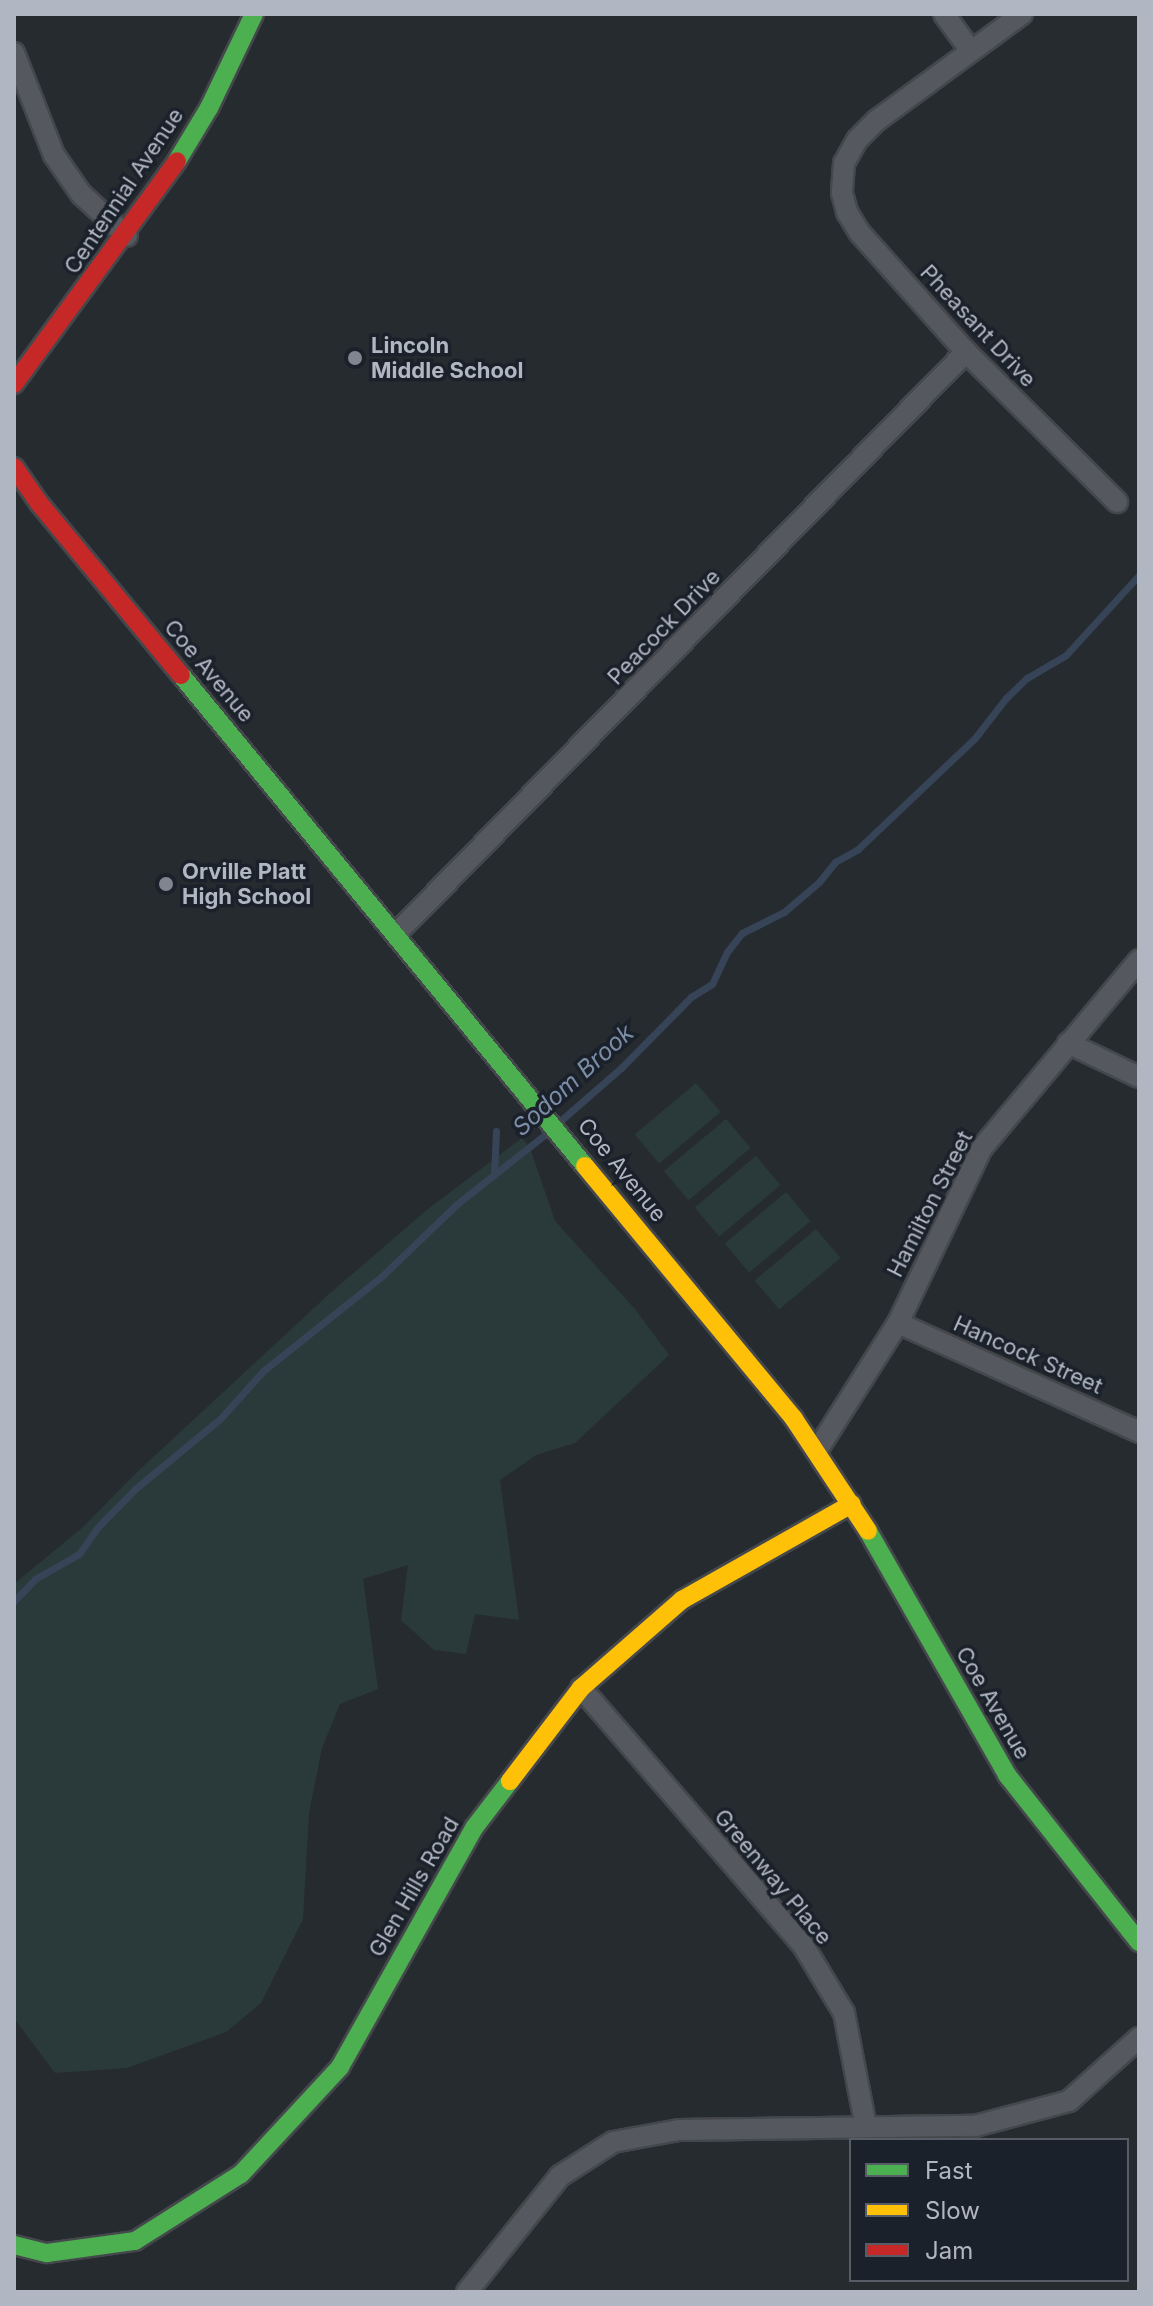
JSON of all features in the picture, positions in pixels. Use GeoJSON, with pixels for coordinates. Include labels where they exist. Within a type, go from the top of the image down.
{"type":"FeatureCollection","features":[{"type":"Feature","properties":{"kind":"street","name":"Centennial Avenue"},"geometry":{"type":"LineString","coordinates":[[14,384],[127,236],[209,108],[254,14]]}},
{"type":"Feature","properties":{"kind":"street"},"geometry":{"type":"LineString","coordinates":[[944,14],[971,51],[1022,14]]}},
{"type":"Feature","properties":{"kind":"street","name":"Pheasant Drive"},"geometry":{"type":"LineString","coordinates":[[971,51],[877,120],[857,140],[844,163],[842,193],[847,212],[859,232],[966,352],[1117,502]]}},
{"type":"Feature","properties":{"kind":"street"},"geometry":{"type":"LineString","coordinates":[[14,53],[54,155],[81,194],[127,236]]}},
{"type":"Feature","properties":{"kind":"street","name":"Peacock Drive"},"geometry":{"type":"LineString","coordinates":[[396,934],[966,352]]}},
{"type":"Feature","properties":{"kind":"street","name":"Coe Avenue"},"geometry":{"type":"LineString","coordinates":[[14,467],[39,503],[818,1449],[1007,1775],[1139,1942]]}},
{"type":"Feature","properties":{"kind":"street","name":"Hamilton Street"},"geometry":{"type":"LineString","coordinates":[[818,1449],[898,1323],[982,1148],[1139,960]]}},
{"type":"Feature","properties":{"kind":"street"},"geometry":{"type":"LineString","coordinates":[[1068,1043],[1139,1077]]}},
{"type":"Feature","properties":{"kind":"street","name":"Hancock Street"},"geometry":{"type":"LineString","coordinates":[[898,1323],[1139,1432]]}},
{"type":"Feature","properties":{"kind":"street","name":"Glen Hills Road"},"geometry":{"type":"LineString","coordinates":[[14,2245],[47,2253],[135,2241],[241,2174],[340,2067],[474,1828],[581,1688],[682,1600],[852,1504]]}},
{"type":"Feature","properties":{"kind":"street","name":"Greenway Place"},"geometry":{"type":"LineString","coordinates":[[581,1688],[803,1945],[844,2013],[866,2127]]}},
{"type":"Feature","properties":{"kind":"street"},"geometry":{"type":"LineString","coordinates":[[467,2292],[560,2176],[613,2142],[679,2130],[975,2126],[1069,2101],[1139,2038]]}},
{"type":"Feature","properties":{"kind":"shaded area"},"geometry":{"type":"Polygon","coordinates":[[[696,1083],[720,1112],[659,1164],[635,1134],[696,1083]]]}},
{"type":"Feature","properties":{"kind":"shaded area"},"geometry":{"type":"Polygon","coordinates":[[[726,1119],[750,1148],[688,1200],[664,1171],[726,1119]]]}},
{"type":"Feature","properties":{"kind":"shaded area"},"geometry":{"type":"Polygon","coordinates":[[[522,1138],[530,1148],[555,1221],[635,1309],[669,1355],[575,1443],[536,1455],[500,1480],[519,1620],[475,1614],[466,1654],[434,1650],[401,1620],[408,1565],[363,1579],[378,1689],[340,1704],[322,1748],[309,1813],[303,1919],[261,2003],[226,2032],[127,2068],[55,2073],[14,2018],[14,1584],[83,1527],[134,1475],[328,1295],[428,1209],[522,1138]]]}},
{"type":"Feature","properties":{"kind":"shaded area"},"geometry":{"type":"Polygon","coordinates":[[[756,1156],[780,1185],[719,1237],[695,1207],[756,1156]]]}},
{"type":"Feature","properties":{"kind":"shaded area"},"geometry":{"type":"Polygon","coordinates":[[[786,1192],[810,1221],[749,1273],[725,1243],[786,1192]]]}},
{"type":"Feature","properties":{"kind":"shaded area"},"geometry":{"type":"Polygon","coordinates":[[[816,1229],[840,1258],[779,1310],[755,1280],[816,1229]]]}},
{"type":"Feature","properties":{"kind":"waterway","name":"Sodom Brook"},"geometry":{"type":"LineString","coordinates":[[559,1122],[621,1068],[691,997],[712,984],[727,952],[742,933],[784,912],[819,882],[835,862],[858,849],[975,738],[1006,698],[1027,678],[1066,655],[1139,575]]}},
{"type":"Feature","properties":{"kind":"waterway"},"geometry":{"type":"LineString","coordinates":[[494,1175],[496,1131]]}},
{"type":"Feature","properties":{"kind":"waterway","name":"Sodom Brook"},"geometry":{"type":"LineString","coordinates":[[14,1601],[35,1579],[79,1554],[97,1528],[135,1489],[220,1419],[263,1371],[382,1276],[457,1204],[547,1133]]}},
{"type":"Feature","properties":{"kind":"traffic: fast"},"geometry":{"type":"LineString","coordinates":[[177,161],[209,108],[254,14]]}},
{"type":"Feature","properties":{"kind":"traffic: fast"},"geometry":{"type":"LineString","coordinates":[[181,675],[585,1166]]}},
{"type":"Feature","properties":{"kind":"traffic: fast"},"geometry":{"type":"LineString","coordinates":[[868,1531],[1007,1775],[1139,1942]]}},
{"type":"Feature","properties":{"kind":"traffic: fast"},"geometry":{"type":"LineString","coordinates":[[14,2245],[47,2253],[135,2241],[241,2174],[340,2067],[474,1828],[510,1781]]}},
{"type":"Feature","properties":{"kind":"traffic: slow"},"geometry":{"type":"LineString","coordinates":[[585,1166],[794,1419],[868,1531]]}},
{"type":"Feature","properties":{"kind":"traffic: slow"},"geometry":{"type":"LineString","coordinates":[[510,1781],[581,1688],[682,1600],[852,1504]]}},
{"type":"Feature","properties":{"kind":"traffic: jam"},"geometry":{"type":"LineString","coordinates":[[14,384],[177,161]]}},
{"type":"Feature","properties":{"kind":"traffic: jam"},"geometry":{"type":"LineString","coordinates":[[14,467],[39,503],[181,675]]}},
{"type":"Feature","properties":{"kind":"place","name":"Lincoln Middle School"},"geometry":{"type":"Point","coordinates":[355,358]}},
{"type":"Feature","properties":{"kind":"place","name":"Orville Platt High School"},"geometry":{"type":"Point","coordinates":[166,884]}}]}
